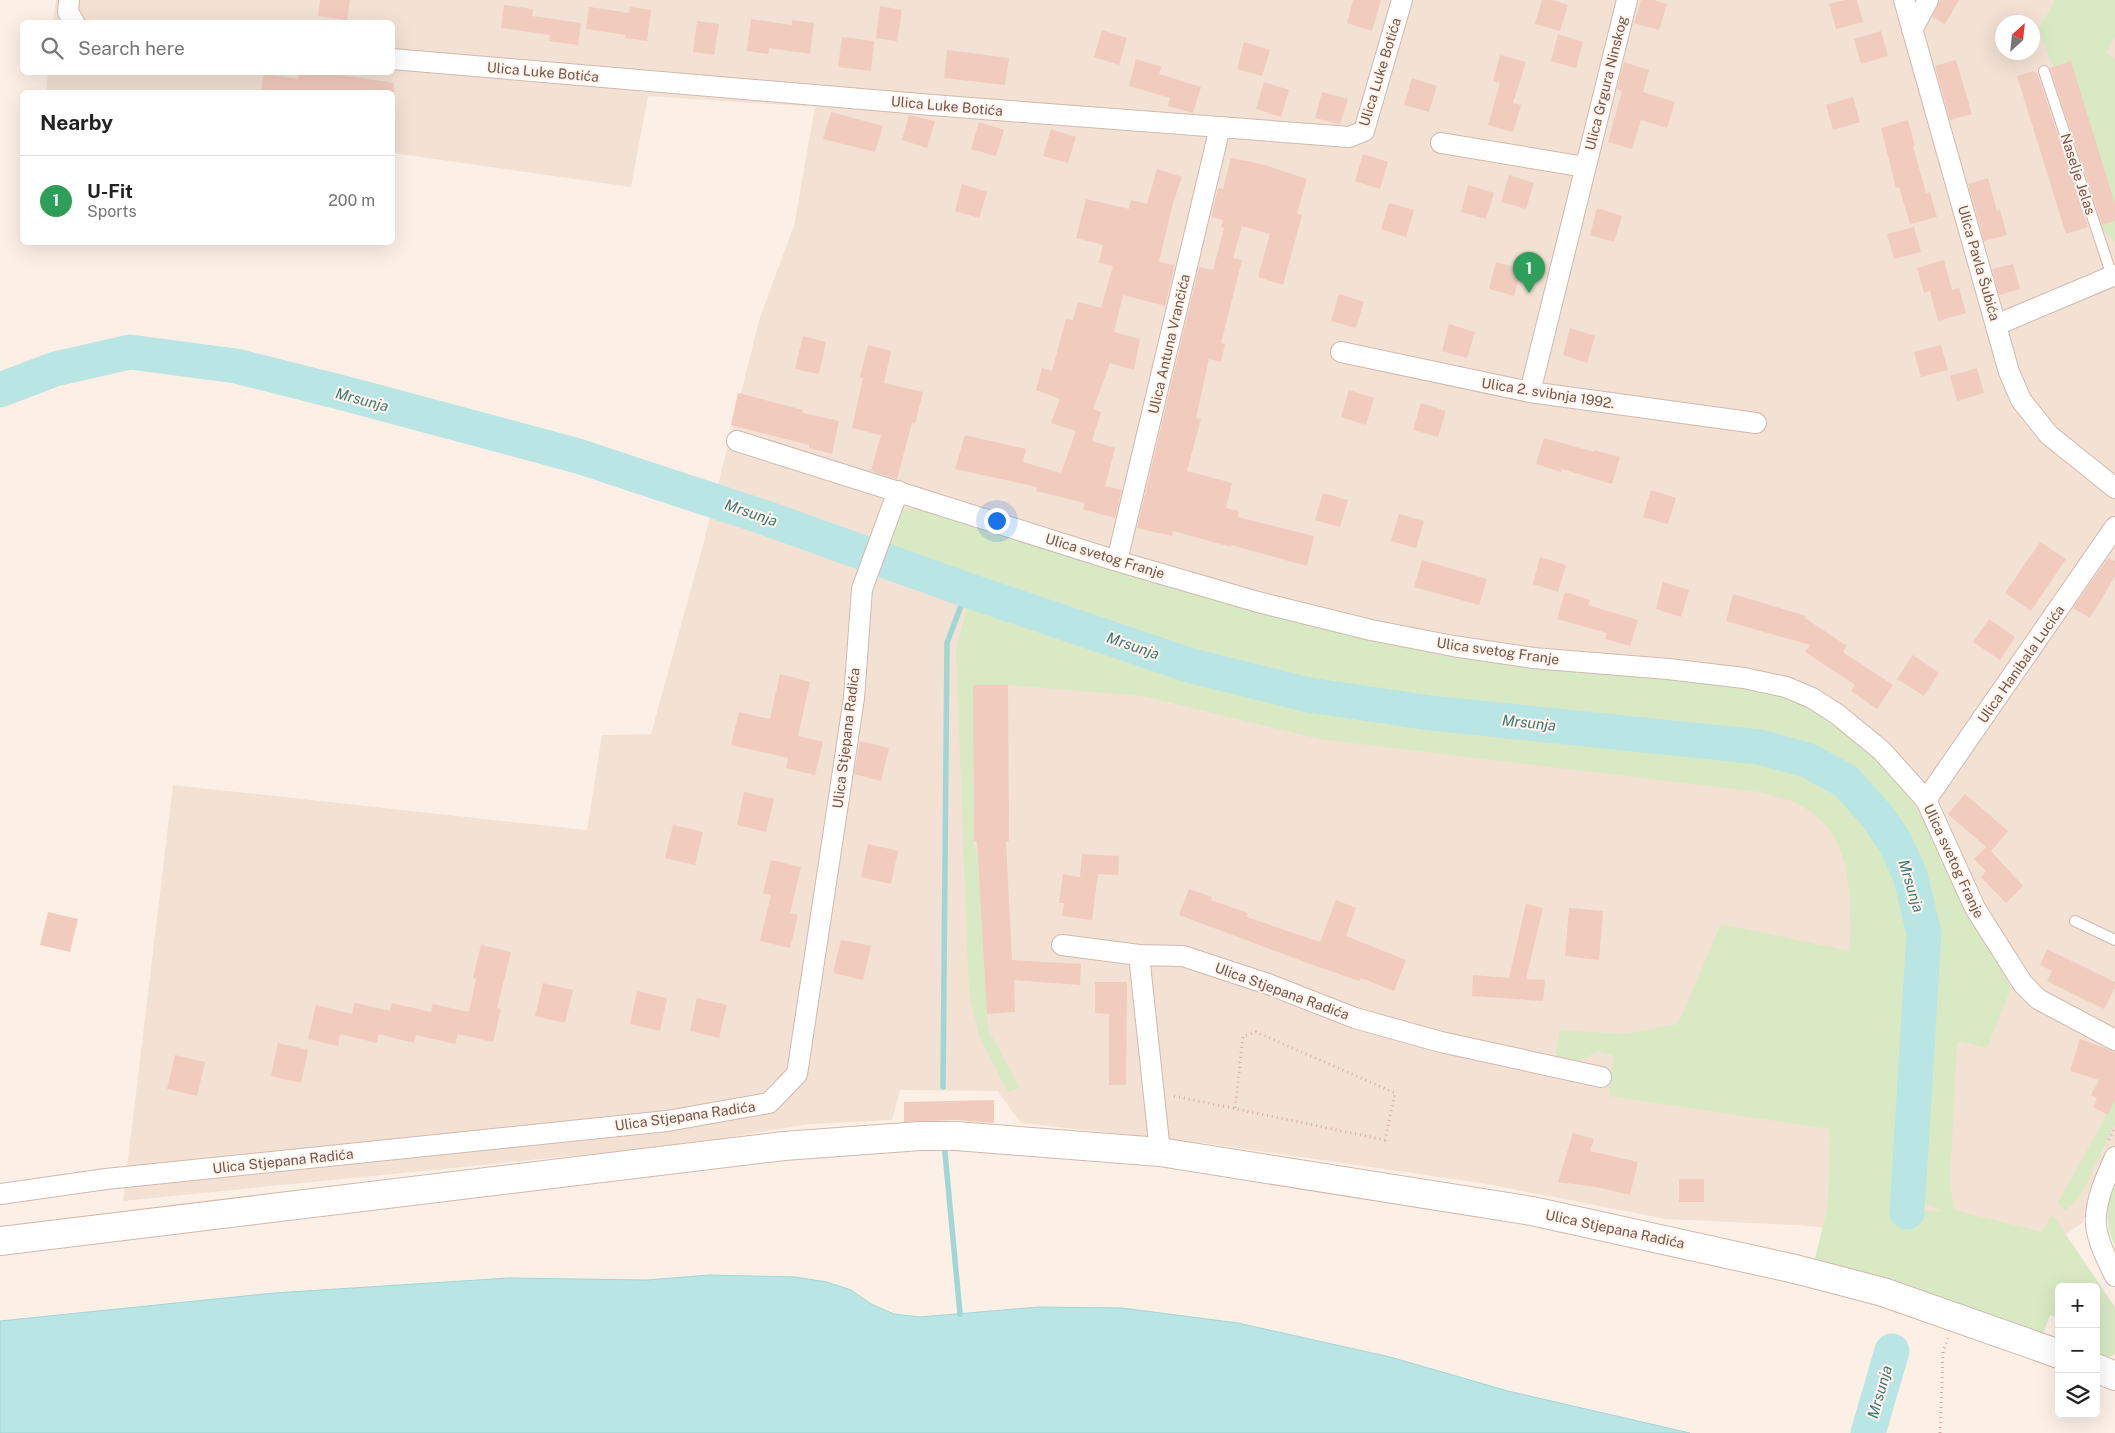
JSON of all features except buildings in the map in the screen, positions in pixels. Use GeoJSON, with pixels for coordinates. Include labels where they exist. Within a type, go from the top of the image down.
{"type":"FeatureCollection","features":[{"type":"Feature","properties":{"kind":"main road","name":"Ulica Stjepana Radića"},"geometry":{"type":"LineString","coordinates":[[0,1241],[784,1146],[920,1136],[956,1136],[1160,1152],[1532,1211],[1795,1268],[1883,1292],[2055,1353]]}},
{"type":"Feature","properties":{"kind":"main road"},"geometry":{"type":"LineString","coordinates":[[2100,1370],[2115,1376]]}},
{"type":"Feature","properties":{"kind":"street"},"geometry":{"type":"LineString","coordinates":[[69,0],[68,12],[73,20]]}},
{"type":"Feature","properties":{"kind":"street","name":"Ulica Luke Botića"},"geometry":{"type":"LineString","coordinates":[[395,59],[1349,137],[1364,131],[1402,0]]}},
{"type":"Feature","properties":{"kind":"street","name":"Ulica Grgura Ninskog"},"geometry":{"type":"LineString","coordinates":[[1530,392],[1627,0]]}},
{"type":"Feature","properties":{"kind":"street","name":"Ulica Pavla Šubića"},"geometry":{"type":"LineString","coordinates":[[1904,0],[2009,372],[2021,400],[2049,435],[2115,488]]}},
{"type":"Feature","properties":{"kind":"street"},"geometry":{"type":"LineString","coordinates":[[1912,30],[1928,0]]}},
{"type":"Feature","properties":{"kind":"street","name":"Ulica Antuna Vrančića"},"geometry":{"type":"LineString","coordinates":[[1117,562],[1220,127]]}},
{"type":"Feature","properties":{"kind":"street","name":"Ulica Grgura Ninskog"},"geometry":{"type":"LineString","coordinates":[[1442,143],[1586,167]]}},
{"type":"Feature","properties":{"kind":"street","name":"Naselje Jelas"},"geometry":{"type":"LineString","coordinates":[[1996,325],[2113,276]]}},
{"type":"Feature","properties":{"kind":"street","name":"Ulica 2. svibnja 1992."},"geometry":{"type":"LineString","coordinates":[[1341,352],[1530,392],[1756,423]]}},
{"type":"Feature","properties":{"kind":"street","name":"Ulica svetog Franje"},"geometry":{"type":"LineString","coordinates":[[738,441],[898,490],[1117,562],[1258,602],[1371,630],[1453,646],[1534,658],[1668,669],[1744,678],[1786,688],[1812,698],[1882,750],[1926,800],[1975,908],[2023,984],[2038,999],[2115,1040]]}},
{"type":"Feature","properties":{"kind":"street","name":"Ulica Stjepana Radića"},"geometry":{"type":"LineString","coordinates":[[0,1194],[115,1178],[666,1121],[769,1103],[797,1074],[854,698],[862,589],[898,490]]}},
{"type":"Feature","properties":{"kind":"street","name":"Ulica Hanibala Lucića"},"geometry":{"type":"LineString","coordinates":[[1926,800],[2115,527]]}},
{"type":"Feature","properties":{"kind":"street","name":"Ulica Stjepana Radića"},"geometry":{"type":"LineString","coordinates":[[1062,945],[1138,955],[1183,956],[1268,984],[1355,1018],[1441,1042],[1601,1077]]}},
{"type":"Feature","properties":{"kind":"street"},"geometry":{"type":"LineString","coordinates":[[1138,955],[1160,1152]]}},
{"type":"Feature","properties":{"kind":"street"},"geometry":{"type":"LineString","coordinates":[[2115,1157],[2104,1180],[2095,1218],[2103,1251],[2115,1276]]}},
{"type":"Feature","properties":{"kind":"lane","name":"Naselje Jelas"},"geometry":{"type":"LineString","coordinates":[[2044,71],[2113,276]]}},
{"type":"Feature","properties":{"kind":"lane"},"geometry":{"type":"LineString","coordinates":[[2075,921],[2115,940]]}},
{"type":"Feature","properties":{"kind":"path"},"geometry":{"type":"LineString","coordinates":[[1154,1092],[1385,1140],[1395,1093],[1256,1032],[1243,1036],[1235,1108]]}},
{"type":"Feature","properties":{"kind":"path"},"geometry":{"type":"LineString","coordinates":[[1940,1433],[1944,1352],[1949,1333]]}},
{"type":"Feature","properties":{"kind":"shaded area"},"geometry":{"type":"Polygon","coordinates":[[[56,0],[2115,0],[2115,1153],[2082,1223],[2037,1256],[1948,1238],[1796,1225],[1666,1219],[1487,1184],[1204,1143],[1021,1123],[997,1091],[900,1090],[892,1120],[810,1124],[681,1145],[123,1201],[173,785],[587,830],[602,735],[651,734],[702,549],[760,317],[794,226],[815,107],[648,96],[631,187],[395,153],[395,90],[46,90],[48,75],[395,75],[395,20],[53,20],[56,0]]]}},
{"type":"Feature","properties":{"kind":"green space"},"geometry":{"type":"Polygon","coordinates":[[[2055,0],[2115,0],[2115,36],[2106,53],[2115,59],[2115,204],[2071,62],[2052,67],[2040,26],[2055,0]]]}},
{"type":"Feature","properties":{"kind":"green space"},"geometry":{"type":"Polygon","coordinates":[[[2115,221],[2115,241],[2108,236],[2101,226],[2115,221]]]}},
{"type":"Feature","properties":{"kind":"green space"},"geometry":{"type":"Polygon","coordinates":[[[920,508],[1221,601],[1306,625],[1376,640],[1771,691],[1798,700],[1826,716],[1887,765],[1916,806],[1973,922],[2011,988],[1987,1048],[1957,1041],[1950,1180],[1954,1210],[2042,1232],[2052,1214],[2099,1283],[2055,1283],[2055,1317],[2050,1315],[2043,1334],[1889,1280],[1814,1262],[1828,1206],[1830,1129],[1610,1096],[1608,1086],[1614,1056],[1597,1051],[1576,1064],[1555,1060],[1560,1030],[1624,1034],[1678,1024],[1721,924],[1850,951],[1850,909],[1846,869],[1840,850],[1831,833],[1818,818],[1800,805],[1760,792],[1319,739],[1143,696],[1008,685],[973,685],[974,841],[978,858],[988,1029],[1020,1088],[1008,1092],[980,1038],[969,995],[956,650],[968,603],[1060,635],[1252,695],[1360,716],[1731,757],[1787,766],[1823,782],[1850,803],[1874,832],[1906,901],[1912,942],[1910,1012],[1891,1210],[1942,1211],[1921,1202],[1938,948],[1931,899],[1925,876],[1900,824],[1879,796],[1846,767],[1820,752],[1773,735],[1324,684],[1248,666],[1201,653],[889,549],[898,515],[906,509],[920,508]]]}},
{"type":"Feature","properties":{"kind":"green space"},"geometry":{"type":"Polygon","coordinates":[[[2115,1100],[2115,1124],[2082,1193],[2066,1210],[2061,1208],[2058,1202],[2115,1100]]]}},
{"type":"Feature","properties":{"kind":"green space"},"geometry":{"type":"Polygon","coordinates":[[[2115,1179],[2115,1246],[2109,1230],[2108,1204],[2115,1179]]]}},
{"type":"Feature","properties":{"kind":"green space"},"geometry":{"type":"Polygon","coordinates":[[[2100,1285],[2115,1307],[2115,1354],[2110,1357],[2100,1354],[2100,1285]]]}},
{"type":"Feature","properties":{"kind":"water"},"geometry":{"type":"Polygon","coordinates":[[[710,1275],[795,1277],[827,1282],[851,1290],[871,1304],[894,1314],[920,1317],[1039,1307],[1122,1308],[1238,1323],[1390,1357],[1508,1391],[1690,1433],[0,1433],[0,1321],[274,1293],[509,1278],[647,1280],[710,1275]]]}},
{"type":"Feature","properties":{"kind":"waterway","name":"Mrsunja"},"geometry":{"type":"LineString","coordinates":[[0,390],[55,369],[130,352],[236,366],[578,456],[763,517],[967,590],[1192,666],[1309,695],[1431,713],[1759,747],[1807,760],[1846,781],[1877,816],[1895,842],[1910,875],[1924,933],[1907,1212]]}},
{"type":"Feature","properties":{"kind":"waterway"},"geometry":{"type":"LineString","coordinates":[[943,1087],[947,643],[967,590]]}},
{"type":"Feature","properties":{"kind":"waterway"},"geometry":{"type":"LineString","coordinates":[[944,1142],[960,1314]]}},
{"type":"Feature","properties":{"kind":"waterway","name":"Mrsunja"},"geometry":{"type":"LineString","coordinates":[[1868,1433],[1892,1351]]}},
{"type":"Feature","properties":{"kind":"place","name":"U-Fit"},"geometry":{"type":"Point","coordinates":[1529,293]}}]}
